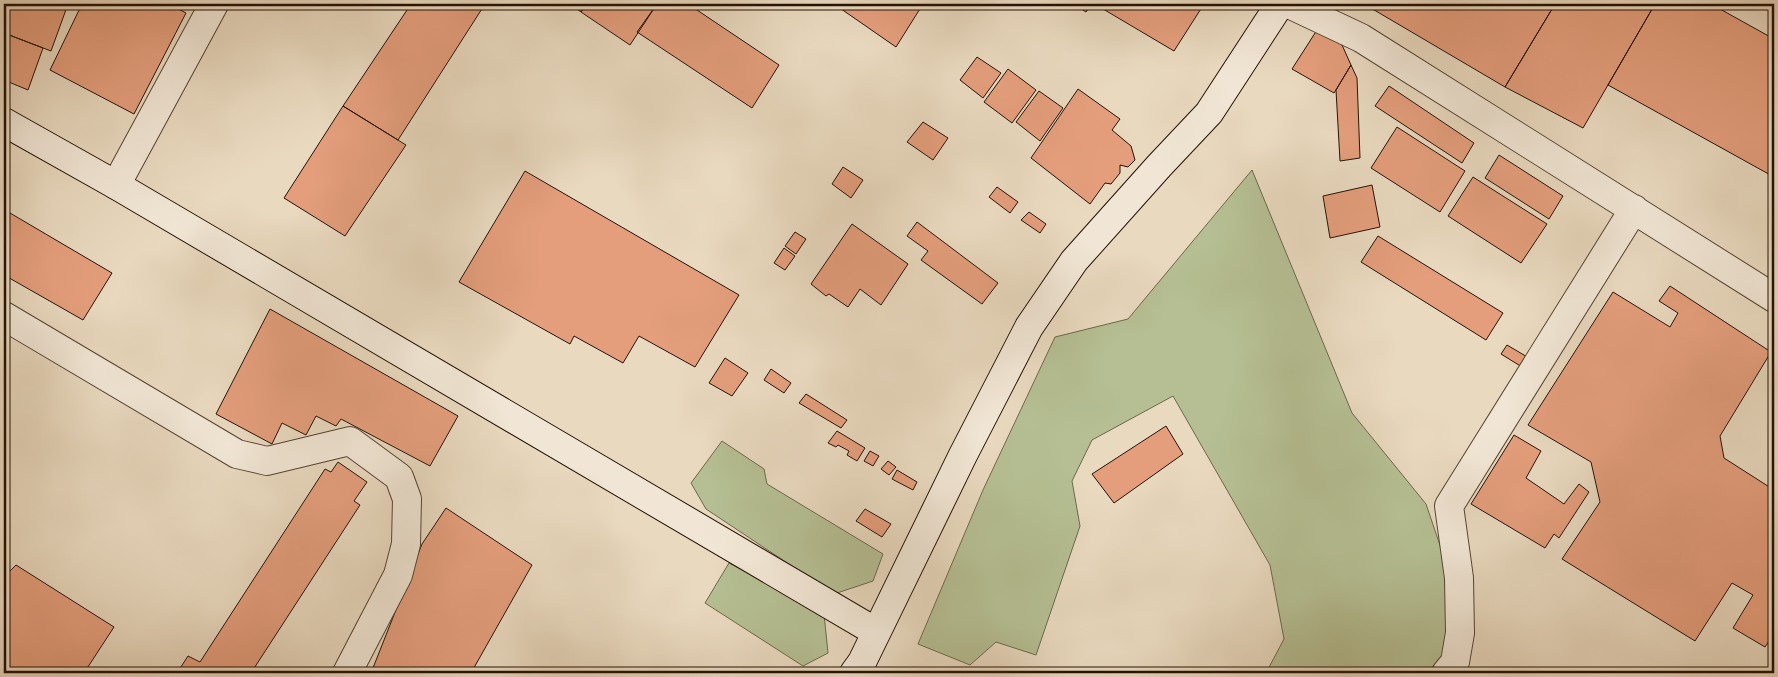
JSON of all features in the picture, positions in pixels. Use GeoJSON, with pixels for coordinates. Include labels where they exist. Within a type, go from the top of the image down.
{"type":"FeatureCollection","features":[{"type":"Feature","properties":{"kind":"street"},"geometry":{"type":"LineString","coordinates":[[116,185],[214,4]]}},
{"type":"Feature","properties":{"kind":"street"},"geometry":{"type":"LineString","coordinates":[[854,673],[862,662],[1029,327],[1074,261],[1159,166],[1210,113],[1280,4]]}},
{"type":"Feature","properties":{"kind":"street"},"geometry":{"type":"LineString","coordinates":[[1289,4],[1362,38],[1774,298]]}},
{"type":"Feature","properties":{"kind":"street"},"geometry":{"type":"LineString","coordinates":[[4,122],[116,185],[876,632]]}},
{"type":"Feature","properties":{"kind":"street"},"geometry":{"type":"LineString","coordinates":[[1446,673],[1455,662],[1460,633],[1459,578],[1448,506],[1634,209]]}},
{"type":"Feature","properties":{"kind":"street"},"geometry":{"type":"LineString","coordinates":[[4,316],[237,454],[267,461],[350,441],[399,477],[407,499],[406,544],[398,575],[347,673]]}},
{"type":"Feature","properties":{"kind":"green space"},"geometry":{"type":"Polygon","coordinates":[[[1252,170],[1352,413],[1426,504],[1445,560],[1447,652],[1430,673],[1266,673],[1284,639],[1270,565],[1173,396],[1092,440],[1072,481],[1080,526],[1036,655],[996,642],[970,665],[918,644],[983,490],[1055,337],[1128,319],[1252,170]]]}},
{"type":"Feature","properties":{"kind":"green space"},"geometry":{"type":"Polygon","coordinates":[[[722,441],[764,469],[767,484],[883,554],[873,581],[834,594],[706,509],[691,483],[722,441]]]}},
{"type":"Feature","properties":{"kind":"green space"},"geometry":{"type":"Polygon","coordinates":[[[729,563],[824,614],[828,653],[803,666],[705,603],[729,563]]]}},
{"type":"Feature","properties":{"kind":"building"},"geometry":{"type":"Polygon","coordinates":[[[4,4],[68,4],[51,51],[4,33],[4,4]]]}},
{"type":"Feature","properties":{"kind":"building"},"geometry":{"type":"Polygon","coordinates":[[[82,4],[169,4],[186,13],[134,114],[50,70],[82,4]]]}},
{"type":"Feature","properties":{"kind":"building"},"geometry":{"type":"Polygon","coordinates":[[[411,4],[485,4],[398,140],[343,106],[411,4]]]}},
{"type":"Feature","properties":{"kind":"building"},"geometry":{"type":"Polygon","coordinates":[[[570,4],[587,4],[581,12],[570,4]]]}},
{"type":"Feature","properties":{"kind":"building"},"geometry":{"type":"Polygon","coordinates":[[[587,4],[657,4],[630,45],[581,12],[587,4]]]}},
{"type":"Feature","properties":{"kind":"building"},"geometry":{"type":"Polygon","coordinates":[[[657,4],[688,4],[779,65],[752,108],[637,32],[657,4]]]}},
{"type":"Feature","properties":{"kind":"building"},"geometry":{"type":"Polygon","coordinates":[[[834,4],[923,4],[896,47],[834,4]]]}},
{"type":"Feature","properties":{"kind":"building"},"geometry":{"type":"Polygon","coordinates":[[[1074,4],[1092,4],[1086,12],[1074,4]]]}},
{"type":"Feature","properties":{"kind":"building"},"geometry":{"type":"Polygon","coordinates":[[[1099,4],[1204,4],[1174,51],[1098,6],[1099,4]]]}},
{"type":"Feature","properties":{"kind":"building"},"geometry":{"type":"Polygon","coordinates":[[[1364,4],[1555,4],[1505,87],[1364,4]]]}},
{"type":"Feature","properties":{"kind":"building"},"geometry":{"type":"Polygon","coordinates":[[[1555,4],[1655,4],[1583,128],[1505,87],[1555,4]]]}},
{"type":"Feature","properties":{"kind":"building"},"geometry":{"type":"Polygon","coordinates":[[[1655,4],[1711,4],[1774,39],[1774,177],[1608,85],[1655,4]]]}},
{"type":"Feature","properties":{"kind":"building"},"geometry":{"type":"Polygon","coordinates":[[[1317,30],[1342,45],[1351,65],[1334,93],[1292,69],[1317,30]]]}},
{"type":"Feature","properties":{"kind":"building"},"geometry":{"type":"Polygon","coordinates":[[[4,33],[43,48],[28,90],[4,80],[4,33]]]}},
{"type":"Feature","properties":{"kind":"building"},"geometry":{"type":"Polygon","coordinates":[[[977,57],[1001,73],[983,98],[960,80],[977,57]]]}},
{"type":"Feature","properties":{"kind":"building"},"geometry":{"type":"Polygon","coordinates":[[[1351,65],[1357,78],[1360,158],[1340,161],[1336,90],[1351,65]]]}},
{"type":"Feature","properties":{"kind":"building"},"geometry":{"type":"Polygon","coordinates":[[[1008,69],[1036,90],[1012,123],[984,102],[1008,69]]]}},
{"type":"Feature","properties":{"kind":"building"},"geometry":{"type":"Polygon","coordinates":[[[1389,86],[1474,143],[1462,163],[1375,106],[1389,86]]]}},
{"type":"Feature","properties":{"kind":"building"},"geometry":{"type":"Polygon","coordinates":[[[1078,89],[1120,119],[1112,130],[1131,146],[1135,160],[1128,167],[1120,165],[1120,173],[1111,184],[1105,183],[1090,204],[1031,158],[1078,89]]]}},
{"type":"Feature","properties":{"kind":"building"},"geometry":{"type":"Polygon","coordinates":[[[1039,91],[1063,108],[1040,141],[1016,122],[1039,91]]]}},
{"type":"Feature","properties":{"kind":"building"},"geometry":{"type":"Polygon","coordinates":[[[343,106],[406,145],[345,236],[284,198],[343,106]]]}},
{"type":"Feature","properties":{"kind":"building"},"geometry":{"type":"Polygon","coordinates":[[[923,122],[948,138],[933,160],[907,142],[923,122]]]}},
{"type":"Feature","properties":{"kind":"building"},"geometry":{"type":"Polygon","coordinates":[[[1397,127],[1465,171],[1440,212],[1371,168],[1397,127]]]}},
{"type":"Feature","properties":{"kind":"building"},"geometry":{"type":"Polygon","coordinates":[[[1499,155],[1563,196],[1549,219],[1485,178],[1499,155]]]}},
{"type":"Feature","properties":{"kind":"building"},"geometry":{"type":"Polygon","coordinates":[[[843,167],[863,180],[851,198],[832,184],[843,167]]]}},
{"type":"Feature","properties":{"kind":"building"},"geometry":{"type":"Polygon","coordinates":[[[525,171],[739,295],[695,367],[639,336],[623,363],[574,336],[570,344],[459,282],[525,171]]]}},
{"type":"Feature","properties":{"kind":"building"},"geometry":{"type":"Polygon","coordinates":[[[1473,177],[1547,224],[1521,263],[1448,216],[1473,177]]]}},
{"type":"Feature","properties":{"kind":"building"},"geometry":{"type":"Polygon","coordinates":[[[1372,185],[1380,227],[1330,238],[1323,196],[1372,185]]]}},
{"type":"Feature","properties":{"kind":"building"},"geometry":{"type":"Polygon","coordinates":[[[997,187],[1018,202],[1010,213],[989,197],[997,187]]]}},
{"type":"Feature","properties":{"kind":"building"},"geometry":{"type":"Polygon","coordinates":[[[1029,212],[1046,224],[1040,233],[1021,220],[1029,212]]]}},
{"type":"Feature","properties":{"kind":"building"},"geometry":{"type":"Polygon","coordinates":[[[10,213],[112,273],[83,320],[4,275],[4,223],[10,213]]]}},
{"type":"Feature","properties":{"kind":"building"},"geometry":{"type":"Polygon","coordinates":[[[917,222],[998,283],[982,304],[921,260],[928,251],[907,236],[917,222]]]}},
{"type":"Feature","properties":{"kind":"building"},"geometry":{"type":"Polygon","coordinates":[[[852,224],[908,264],[881,305],[860,289],[848,307],[829,294],[826,296],[811,284],[852,224]]]}},
{"type":"Feature","properties":{"kind":"building"},"geometry":{"type":"Polygon","coordinates":[[[795,232],[806,239],[796,254],[785,246],[795,232]]]}},
{"type":"Feature","properties":{"kind":"building"},"geometry":{"type":"Polygon","coordinates":[[[1378,236],[1503,313],[1486,340],[1361,262],[1378,236]]]}},
{"type":"Feature","properties":{"kind":"building"},"geometry":{"type":"Polygon","coordinates":[[[784,248],[795,256],[785,270],[774,263],[784,248]]]}},
{"type":"Feature","properties":{"kind":"building"},"geometry":{"type":"Polygon","coordinates":[[[1670,286],[1771,352],[1720,436],[1724,458],[1774,490],[1774,634],[1765,647],[1733,628],[1753,595],[1732,583],[1695,641],[1562,559],[1600,502],[1591,462],[1528,425],[1613,292],[1670,327],[1678,313],[1659,301],[1670,286]]]}},
{"type":"Feature","properties":{"kind":"building"},"geometry":{"type":"Polygon","coordinates":[[[270,309],[458,416],[430,466],[341,419],[336,426],[316,416],[306,435],[282,423],[272,444],[216,414],[270,309]]]}},
{"type":"Feature","properties":{"kind":"building"},"geometry":{"type":"Polygon","coordinates":[[[1507,345],[1529,358],[1522,367],[1501,354],[1507,345]]]}},
{"type":"Feature","properties":{"kind":"building"},"geometry":{"type":"Polygon","coordinates":[[[725,358],[748,373],[732,396],[709,383],[725,358]]]}},
{"type":"Feature","properties":{"kind":"building"},"geometry":{"type":"Polygon","coordinates":[[[771,369],[791,383],[784,393],[764,380],[771,369]]]}},
{"type":"Feature","properties":{"kind":"building"},"geometry":{"type":"Polygon","coordinates":[[[806,394],[847,420],[841,428],[799,403],[806,394]]]}},
{"type":"Feature","properties":{"kind":"building"},"geometry":{"type":"Polygon","coordinates":[[[1166,426],[1183,454],[1114,503],[1092,474],[1166,426]]]}},
{"type":"Feature","properties":{"kind":"building"},"geometry":{"type":"Polygon","coordinates":[[[837,431],[865,448],[857,461],[847,455],[849,451],[838,445],[836,447],[828,443],[837,431]]]}},
{"type":"Feature","properties":{"kind":"building"},"geometry":{"type":"Polygon","coordinates":[[[1514,435],[1541,451],[1526,478],[1564,504],[1579,484],[1589,492],[1559,538],[1554,534],[1545,548],[1471,504],[1514,435]]]}},
{"type":"Feature","properties":{"kind":"building"},"geometry":{"type":"Polygon","coordinates":[[[870,451],[879,456],[873,466],[864,461],[870,451]]]}},
{"type":"Feature","properties":{"kind":"building"},"geometry":{"type":"Polygon","coordinates":[[[888,461],[896,467],[889,475],[881,469],[888,461]]]}},
{"type":"Feature","properties":{"kind":"building"},"geometry":{"type":"Polygon","coordinates":[[[338,462],[367,482],[354,501],[360,505],[251,673],[177,673],[188,656],[200,662],[325,469],[331,472],[338,462]]]}},
{"type":"Feature","properties":{"kind":"building"},"geometry":{"type":"Polygon","coordinates":[[[897,470],[917,482],[913,490],[892,479],[897,470]]]}},
{"type":"Feature","properties":{"kind":"building"},"geometry":{"type":"Polygon","coordinates":[[[446,508],[532,565],[471,673],[371,673],[422,544],[446,508]]]}},
{"type":"Feature","properties":{"kind":"building"},"geometry":{"type":"Polygon","coordinates":[[[865,509],[891,524],[882,537],[856,521],[865,509]]]}},
{"type":"Feature","properties":{"kind":"building"},"geometry":{"type":"Polygon","coordinates":[[[16,565],[114,627],[84,673],[4,673],[4,572],[7,574],[16,565]]]}}]}
